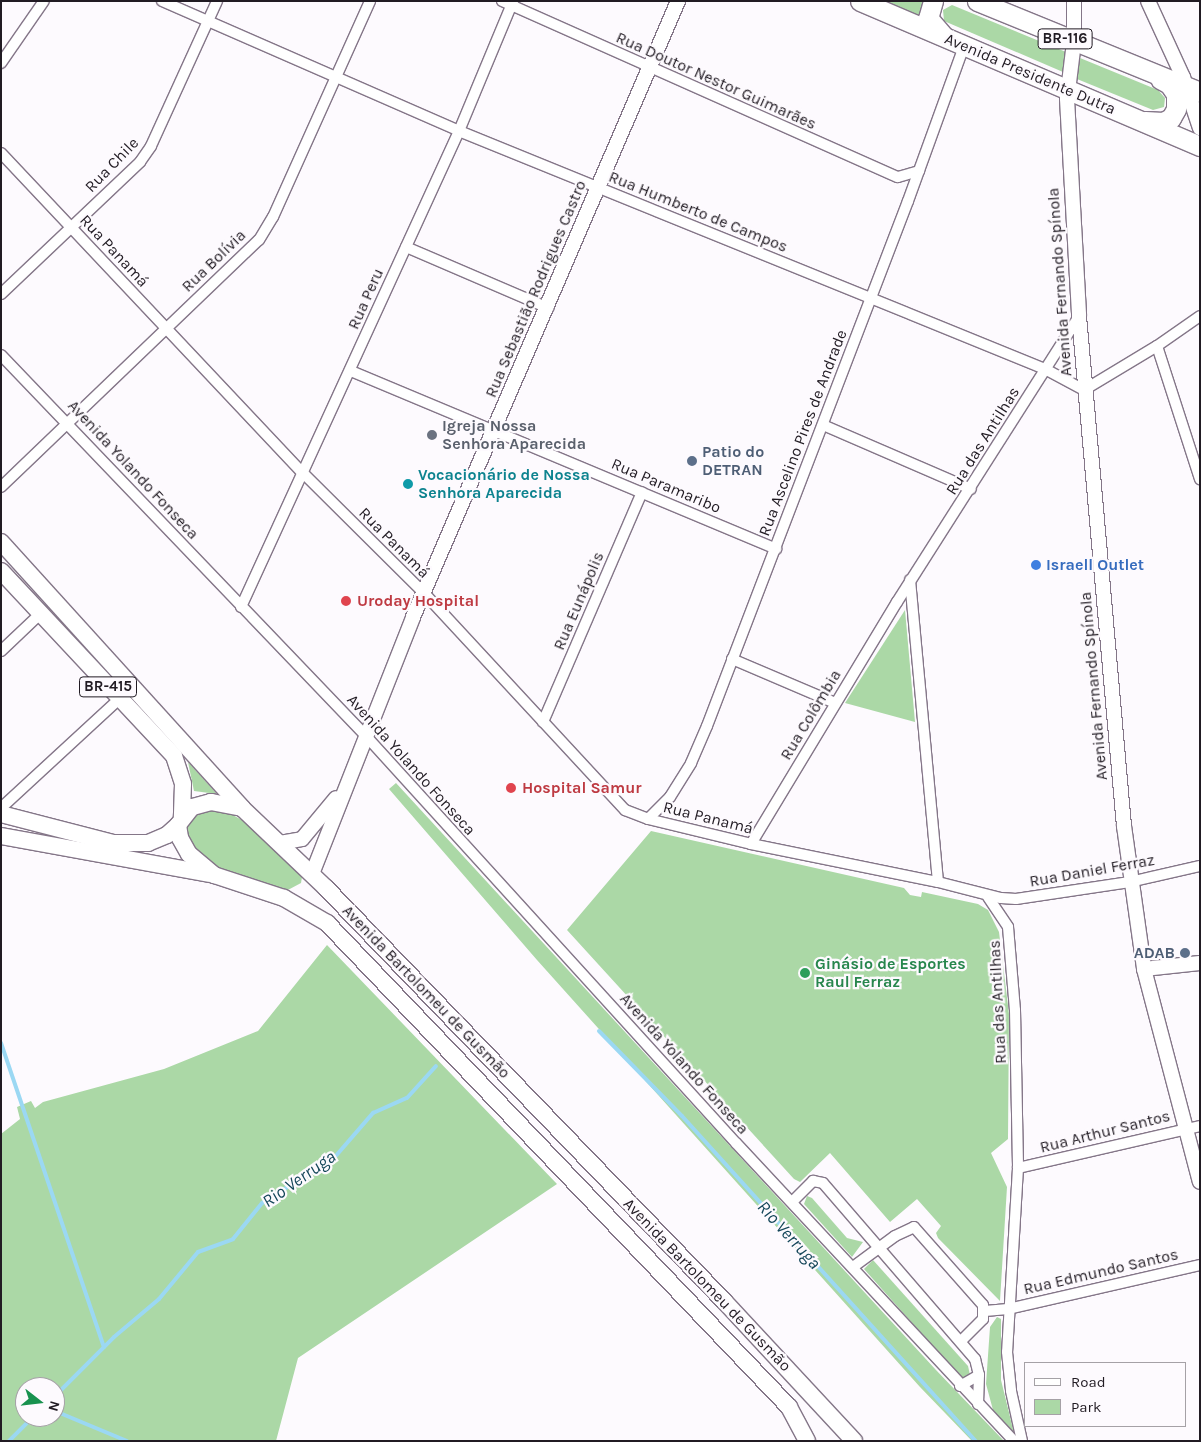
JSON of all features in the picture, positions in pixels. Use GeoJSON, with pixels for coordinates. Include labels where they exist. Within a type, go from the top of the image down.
{"type":"FeatureCollection","features":[{"type":"Feature","properties":{"kind":"highway","name":"Avenida Presidente Dutra"},"geometry":{"type":"LineString","coordinates":[[860,1],[1200,146]]}},
{"type":"Feature","properties":{"kind":"highway"},"geometry":{"type":"LineString","coordinates":[[933,1],[929,6],[931,25],[958,44]]}},
{"type":"Feature","properties":{"kind":"highway","name":"BR-116"},"geometry":{"type":"LineString","coordinates":[[977,1],[1193,90]]}},
{"type":"Feature","properties":{"kind":"highway"},"geometry":{"type":"LineString","coordinates":[[1136,120],[1162,122],[1171,118],[1176,109],[1177,100],[1173,89],[1154,75]]}},
{"type":"Feature","properties":{"kind":"main road","name":"Avenida Bartolomeu de Gusmão"},"geometry":{"type":"LineString","coordinates":[[1,542],[242,808],[312,874],[724,1301],[854,1441]]}},
{"type":"Feature","properties":{"kind":"main road","name":"BR-415"},"geometry":{"type":"LineString","coordinates":[[1,571],[174,756],[183,784],[180,821]]}},
{"type":"Feature","properties":{"kind":"main road"},"geometry":{"type":"LineString","coordinates":[[1,814],[113,843],[148,843],[167,835],[192,807],[211,802],[242,808]]}},
{"type":"Feature","properties":{"kind":"main road"},"geometry":{"type":"LineString","coordinates":[[180,821],[180,838],[189,854],[214,875]]}},
{"type":"Feature","properties":{"kind":"main road","name":"Avenida Bartolomeu de Gusmão"},"geometry":{"type":"LineString","coordinates":[[1,836],[70,851],[179,866],[214,875],[284,898],[334,930],[789,1407],[807,1441]]}},
{"type":"Feature","properties":{"kind":"street"},"geometry":{"type":"LineString","coordinates":[[1,63],[44,1]]}},
{"type":"Feature","properties":{"kind":"street","name":"Rua Humberto de Campos"},"geometry":{"type":"LineString","coordinates":[[162,1],[459,131],[1045,369],[1084,390]]}},
{"type":"Feature","properties":{"kind":"street","name":"Rua Chile"},"geometry":{"type":"LineString","coordinates":[[1,294],[151,146],[217,1]]}},
{"type":"Feature","properties":{"kind":"street","name":"Rua Bolívia"},"geometry":{"type":"LineString","coordinates":[[1,487],[69,424],[266,230],[370,1]]}},
{"type":"Feature","properties":{"kind":"street","name":"Rua Sebastião Rodrigues Castro"},"geometry":{"type":"LineString","coordinates":[[312,874],[424,593],[600,188],[648,68],[678,1]]}},
{"type":"Feature","properties":{"kind":"street","name":"Avenida Fernando Spínola"},"geometry":{"type":"LineString","coordinates":[[1074,1],[1074,42],[1068,90],[1079,316],[1084,390],[1130,882],[1144,969],[1193,1127],[1200,1182]]}},
{"type":"Feature","properties":{"kind":"street"},"geometry":{"type":"LineString","coordinates":[[1148,1],[1193,90],[1199,124]]}},
{"type":"Feature","properties":{"kind":"street","name":"Rua Doutor Nestor Guimarães"},"geometry":{"type":"LineString","coordinates":[[509,2],[648,68],[898,177],[919,171]]}},
{"type":"Feature","properties":{"kind":"street","name":"Rua Peru"},"geometry":{"type":"LineString","coordinates":[[241,606],[351,371],[459,131],[509,2]]}},
{"type":"Feature","properties":{"kind":"street","name":"Rua Ascelino Pires de Andrade"},"geometry":{"type":"LineString","coordinates":[[648,819],[670,796],[692,763],[776,549],[919,171],[958,44]]}},
{"type":"Feature","properties":{"kind":"street","name":"Rua Panamá"},"geometry":{"type":"LineString","coordinates":[[1,153],[303,473],[424,593],[625,810],[648,819],[751,844],[938,882]]}},
{"type":"Feature","properties":{"kind":"street"},"geometry":{"type":"LineString","coordinates":[[406,247],[548,308]]}},
{"type":"Feature","properties":{"kind":"street","name":"Rua das Antilhas"},"geometry":{"type":"LineString","coordinates":[[897,602],[971,489],[1079,316]]}},
{"type":"Feature","properties":{"kind":"street"},"geometry":{"type":"LineString","coordinates":[[1084,390],[1157,346],[1200,316]]}},
{"type":"Feature","properties":{"kind":"street"},"geometry":{"type":"LineString","coordinates":[[1157,346],[1200,479]]}},
{"type":"Feature","properties":{"kind":"street","name":"Avenida Yolando Fonseca"},"geometry":{"type":"LineString","coordinates":[[1,355],[366,736],[960,1386],[1014,1441]]}},
{"type":"Feature","properties":{"kind":"street","name":"Rua Paramaribo"},"geometry":{"type":"LineString","coordinates":[[351,371],[494,429],[776,549]]}},
{"type":"Feature","properties":{"kind":"street"},"geometry":{"type":"LineString","coordinates":[[823,426],[971,489]]}},
{"type":"Feature","properties":{"kind":"street","name":"Rua Eunápolis"},"geometry":{"type":"LineString","coordinates":[[543,722],[642,492]]}},
{"type":"Feature","properties":{"kind":"street"},"geometry":{"type":"LineString","coordinates":[[910,580],[938,882],[988,896]]}},
{"type":"Feature","properties":{"kind":"street"},"geometry":{"type":"LineString","coordinates":[[897,602],[912,606]]}},
{"type":"Feature","properties":{"kind":"street","name":"Rua Colômbia"},"geometry":{"type":"LineString","coordinates":[[751,844],[897,602]]}},
{"type":"Feature","properties":{"kind":"street"},"geometry":{"type":"LineString","coordinates":[[1,651],[40,614]]}},
{"type":"Feature","properties":{"kind":"street"},"geometry":{"type":"LineString","coordinates":[[732,659],[835,703]]}},
{"type":"Feature","properties":{"kind":"street"},"geometry":{"type":"LineString","coordinates":[[1,808],[119,699]]}},
{"type":"Feature","properties":{"kind":"street","name":"Rua Sebastião Rodrigues Castro"},"geometry":{"type":"LineString","coordinates":[[280,843],[302,840],[346,785]]}},
{"type":"Feature","properties":{"kind":"street","name":"Rua Daniel Ferraz"},"geometry":{"type":"LineString","coordinates":[[988,896],[1016,899],[1130,882],[1200,866]]}},
{"type":"Feature","properties":{"kind":"street","name":"Rua das Antilhas"},"geometry":{"type":"LineString","coordinates":[[988,896],[1008,927],[1015,1010],[1018,1168],[1008,1309],[1011,1391],[1022,1441]]}},
{"type":"Feature","properties":{"kind":"street"},"geometry":{"type":"LineString","coordinates":[[1144,969],[1200,963]]}},
{"type":"Feature","properties":{"kind":"street","name":"Rua Arthur Santos"},"geometry":{"type":"LineString","coordinates":[[1018,1168],[1193,1127]]}},
{"type":"Feature","properties":{"kind":"street"},"geometry":{"type":"LineString","coordinates":[[792,1202],[813,1181],[822,1183],[962,1340],[975,1358],[979,1375],[978,1404]]}},
{"type":"Feature","properties":{"kind":"street"},"geometry":{"type":"LineString","coordinates":[[853,1268],[880,1247],[914,1227],[985,1310],[983,1319],[962,1340]]}},
{"type":"Feature","properties":{"kind":"street","name":"Rua Edmundo Santos"},"geometry":{"type":"LineString","coordinates":[[985,1310],[1008,1309],[1200,1265]]}},
{"type":"Feature","properties":{"kind":"street"},"geometry":{"type":"LineString","coordinates":[[960,1386],[979,1375]]}},
{"type":"Feature","properties":{"kind":"green space"},"geometry":{"type":"Polygon","coordinates":[[[877,1],[925,1],[921,22],[877,1]]]}},
{"type":"Feature","properties":{"kind":"green space"},"geometry":{"type":"Polygon","coordinates":[[[952,5],[1066,52],[1063,72],[944,21],[943,10],[952,5]]]}},
{"type":"Feature","properties":{"kind":"green space"},"geometry":{"type":"Polygon","coordinates":[[[1080,58],[1158,90],[1165,98],[1164,107],[1153,110],[1077,79],[1080,58]]]}},
{"type":"Feature","properties":{"kind":"green space"},"geometry":{"type":"Polygon","coordinates":[[[905,610],[915,722],[845,703],[905,610]]]}},
{"type":"Feature","properties":{"kind":"green space"},"geometry":{"type":"Polygon","coordinates":[[[188,762],[217,794],[194,791],[188,762]]]}},
{"type":"Feature","properties":{"kind":"green space"},"geometry":{"type":"Polygon","coordinates":[[[396,783],[936,1370],[1004,1441],[972,1441],[920,1387],[537,960],[389,789],[396,783]]]}},
{"type":"Feature","properties":{"kind":"green space"},"geometry":{"type":"Polygon","coordinates":[[[207,809],[226,811],[247,823],[302,877],[301,883],[286,891],[225,873],[206,861],[185,838],[186,826],[199,811],[207,809]]]}},
{"type":"Feature","properties":{"kind":"green space","name":"Ginásio de Esportes Raul Ferraz"},"geometry":{"type":"Polygon","coordinates":[[[651,831],[904,888],[910,895],[921,897],[922,892],[978,904],[988,910],[999,932],[1009,1014],[1008,1139],[991,1153],[1007,1187],[1000,1301],[938,1238],[936,1233],[941,1226],[917,1199],[890,1222],[830,1153],[800,1182],[794,1179],[567,930],[651,831]]]}},
{"type":"Feature","properties":{"kind":"green space"},"geometry":{"type":"Polygon","coordinates":[[[327,945],[557,1184],[298,1358],[276,1441],[1,1441],[1,1134],[20,1119],[17,1107],[31,1101],[35,1108],[43,1102],[164,1069],[258,1031],[327,945]]]}},
{"type":"Feature","properties":{"kind":"green space"},"geometry":{"type":"Polygon","coordinates":[[[807,1196],[812,1198],[847,1238],[863,1242],[852,1257],[804,1204],[807,1196]]]}},
{"type":"Feature","properties":{"kind":"green space"},"geometry":{"type":"Polygon","coordinates":[[[873,1260],[968,1366],[970,1375],[962,1379],[864,1269],[873,1260]]]}},
{"type":"Feature","properties":{"kind":"green space"},"geometry":{"type":"Polygon","coordinates":[[[997,1317],[1001,1319],[1001,1380],[1014,1433],[993,1410],[986,1384],[990,1327],[997,1317]]]}},
{"type":"Feature","properties":{"kind":"waterway","name":"Rio Verruga"},"geometry":{"type":"LineString","coordinates":[[599,1031],[682,1116],[976,1441]]}},
{"type":"Feature","properties":{"kind":"waterway"},"geometry":{"type":"LineString","coordinates":[[1,1043],[104,1347]]}},
{"type":"Feature","properties":{"kind":"waterway","name":"Rio Verruga"},"geometry":{"type":"LineString","coordinates":[[65,1386],[114,1337],[159,1299],[198,1252],[233,1239],[262,1203],[334,1158],[373,1113],[407,1098],[436,1066]]}},
{"type":"Feature","properties":{"kind":"waterway"},"geometry":{"type":"LineString","coordinates":[[65,1415],[127,1441]]}},
{"type":"Feature","properties":{"kind":"waterway","name":"Rio Verruga"},"geometry":{"type":"LineString","coordinates":[[9,1441],[23,1427]]}},
{"type":"Feature","properties":{"kind":"place","name":"Igreja Nossa Senhora Aparecida"},"geometry":{"type":"Point","coordinates":[432,435]}},
{"type":"Feature","properties":{"kind":"place","name":"Patio do DETRAN"},"geometry":{"type":"Point","coordinates":[692,461]}},
{"type":"Feature","properties":{"kind":"place","name":"Vocacionário de Nossa Senhora Aparecida"},"geometry":{"type":"Point","coordinates":[408,484]}},
{"type":"Feature","properties":{"kind":"place","name":"Israell Outlet"},"geometry":{"type":"Point","coordinates":[1036,565]}},
{"type":"Feature","properties":{"kind":"place","name":"Uroday Hospital"},"geometry":{"type":"Point","coordinates":[346,601]}},
{"type":"Feature","properties":{"kind":"place","name":"Hospital Samur"},"geometry":{"type":"Point","coordinates":[511,788]}},
{"type":"Feature","properties":{"kind":"place","name":"ADAB"},"geometry":{"type":"Point","coordinates":[1185,953]}},
{"type":"Feature","properties":{"kind":"place","name":"Ginásio de Esportes Raul Ferraz"},"geometry":{"type":"Point","coordinates":[805,973]}}]}
